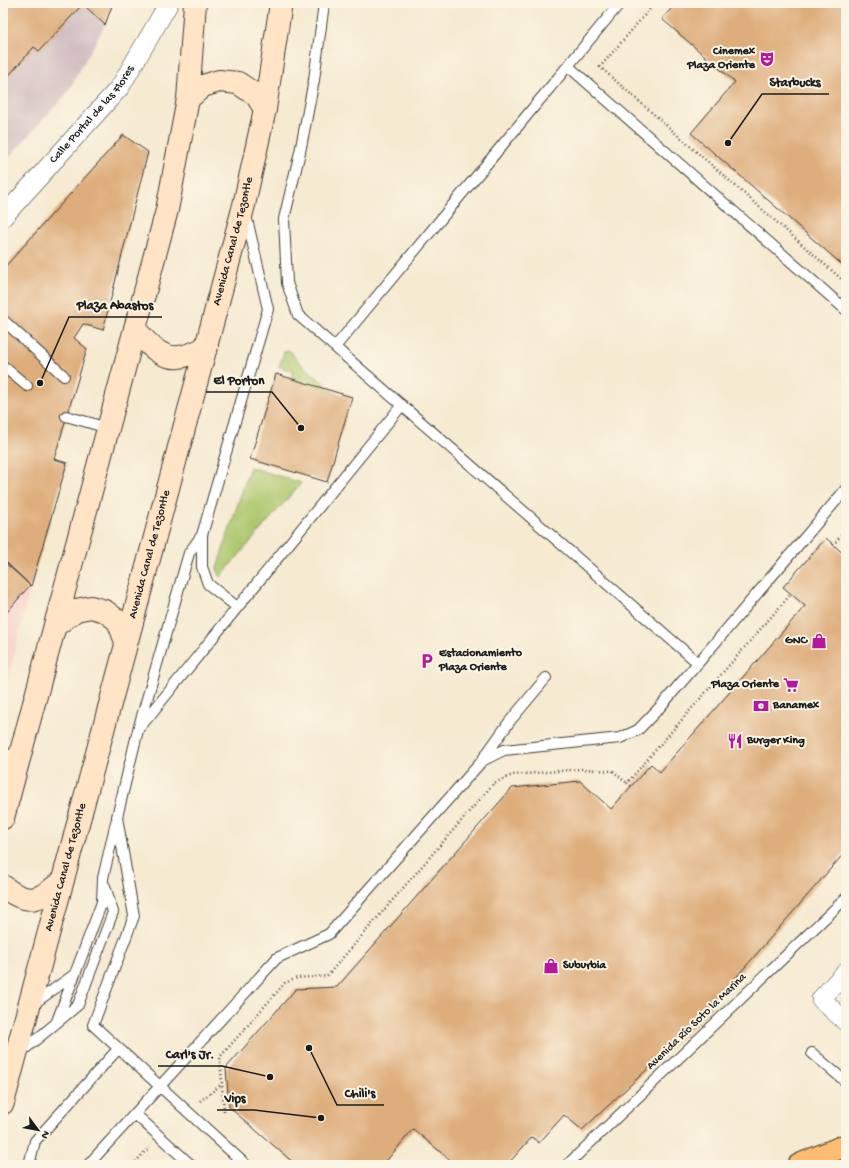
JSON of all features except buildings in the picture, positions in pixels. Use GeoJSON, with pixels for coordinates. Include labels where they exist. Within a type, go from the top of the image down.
{"type":"FeatureCollection","features":[{"type":"Feature","properties":{"kind":"main road"},"geometry":{"type":"LineString","coordinates":[[3,818],[11,756],[55,626],[167,210],[188,99],[195,3]]}},
{"type":"Feature","properties":{"kind":"main road","name":"Avenida Canal de Tezontle"},"geometry":{"type":"LineString","coordinates":[[3,1103],[244,205],[265,109],[281,3]]}},
{"type":"Feature","properties":{"kind":"main road"},"geometry":{"type":"LineString","coordinates":[[188,99],[203,86],[219,81],[238,83],[256,95],[265,109]]}},
{"type":"Feature","properties":{"kind":"main road"},"geometry":{"type":"LineString","coordinates":[[134,330],[150,347],[166,355],[179,357],[192,354],[206,347]]}},
{"type":"Feature","properties":{"kind":"main road"},"geometry":{"type":"LineString","coordinates":[[55,626],[76,610],[91,607],[105,611],[118,621],[126,642]]}},
{"type":"Feature","properties":{"kind":"main road"},"geometry":{"type":"LineString","coordinates":[[3,886],[14,895],[31,900],[47,894],[63,880]]}},
{"type":"Feature","properties":{"kind":"main road"},"geometry":{"type":"LineString","coordinates":[[799,1165],[846,1145]]}},
{"type":"Feature","properties":{"kind":"street","name":"Calle Portal de las Flores"},"geometry":{"type":"LineString","coordinates":[[3,217],[120,87],[170,3]]}},
{"type":"Feature","properties":{"kind":"street"},"geometry":{"type":"LineString","coordinates":[[846,972],[820,999],[846,1022]]}},
{"type":"Feature","properties":{"kind":"lane"},"geometry":{"type":"LineString","coordinates":[[324,3],[314,80],[300,152],[284,219],[286,283],[298,315],[698,663]]}},
{"type":"Feature","properties":{"kind":"lane"},"geometry":{"type":"LineString","coordinates":[[335,347],[618,4]]}},
{"type":"Feature","properties":{"kind":"lane"},"geometry":{"type":"LineString","coordinates":[[568,66],[846,310]]}},
{"type":"Feature","properties":{"kind":"lane"},"geometry":{"type":"LineString","coordinates":[[237,607],[208,584],[202,567],[202,535],[268,308],[244,205]]}},
{"type":"Feature","properties":{"kind":"lane"},"geometry":{"type":"LineString","coordinates":[[3,320],[64,376]]}},
{"type":"Feature","properties":{"kind":"lane"},"geometry":{"type":"LineString","coordinates":[[3,366],[27,386]]}},
{"type":"Feature","properties":{"kind":"lane"},"geometry":{"type":"LineString","coordinates":[[138,730],[402,405]]}},
{"type":"Feature","properties":{"kind":"lane"},"geometry":{"type":"LineString","coordinates":[[66,416],[108,428]]}},
{"type":"Feature","properties":{"kind":"lane"},"geometry":{"type":"LineString","coordinates":[[482,761],[504,750],[620,738],[638,730],[661,706],[846,489]]}},
{"type":"Feature","properties":{"kind":"lane"},"geometry":{"type":"LineString","coordinates":[[57,1023],[102,902],[103,878],[138,730],[189,553],[202,535]]}},
{"type":"Feature","properties":{"kind":"lane"},"geometry":{"type":"LineString","coordinates":[[88,1165],[277,958],[330,934],[482,761],[510,721],[546,678]]}},
{"type":"Feature","properties":{"kind":"lane"},"geometry":{"type":"LineString","coordinates":[[117,817],[134,916],[92,1025],[246,1165]]}},
{"type":"Feature","properties":{"kind":"lane"},"geometry":{"type":"LineString","coordinates":[[14,1059],[78,1005],[113,912],[103,878]]}},
{"type":"Feature","properties":{"kind":"lane","name":"Avenida Río Soto la Marina"},"geometry":{"type":"LineString","coordinates":[[567,1165],[846,898]]}},
{"type":"Feature","properties":{"kind":"lane"},"geometry":{"type":"LineString","coordinates":[[28,1007],[75,974]]}},
{"type":"Feature","properties":{"kind":"lane"},"geometry":{"type":"LineString","coordinates":[[29,1165],[35,1141],[118,1049]]}},
{"type":"Feature","properties":{"kind":"lane"},"geometry":{"type":"LineString","coordinates":[[812,1053],[846,1082]]}},
{"type":"Feature","properties":{"kind":"lane"},"geometry":{"type":"LineString","coordinates":[[135,1114],[191,1165]]}},
{"type":"Feature","properties":{"kind":"path"},"geometry":{"type":"LineString","coordinates":[[655,3],[600,67],[846,283]]}},
{"type":"Feature","properties":{"kind":"path"},"geometry":{"type":"LineString","coordinates":[[833,545],[846,530]]}},
{"type":"Feature","properties":{"kind":"path"},"geometry":{"type":"LineString","coordinates":[[627,783],[791,594]]}},
{"type":"Feature","properties":{"kind":"path"},"geometry":{"type":"LineString","coordinates":[[224,1111],[220,1057],[285,983],[297,978],[327,976],[494,783],[512,775],[581,769],[613,771],[631,786]]}},
{"type":"Feature","properties":{"kind":"shaded area"},"geometry":{"type":"Polygon","coordinates":[[[3,3],[82,3],[105,25],[67,93],[3,164],[3,3]]]}},
{"type":"Feature","properties":{"kind":"shaded area"},"geometry":{"type":"Polygon","coordinates":[[[3,559],[31,586],[3,698],[3,559]]]}},
{"type":"Feature","properties":{"kind":"green space"},"geometry":{"type":"Polygon","coordinates":[[[289,350],[299,362],[334,392],[291,379],[293,371],[279,367],[284,352],[289,350]]]}},
{"type":"Feature","properties":{"kind":"green space"},"geometry":{"type":"Polygon","coordinates":[[[250,467],[301,483],[220,577],[217,568],[250,467]]]}},
{"type":"Feature","properties":{"kind":"place","name":"Cinemex Plaza Oriente"},"geometry":{"type":"Point","coordinates":[767,59]}},
{"type":"Feature","properties":{"kind":"place","name":"Starbucks"},"geometry":{"type":"Point","coordinates":[728,143]}},
{"type":"Feature","properties":{"kind":"place","name":"Plaza Abastos"},"geometry":{"type":"Point","coordinates":[40,383]}},
{"type":"Feature","properties":{"kind":"place","name":"El Porton"},"geometry":{"type":"Point","coordinates":[301,428]}},
{"type":"Feature","properties":{"kind":"place","name":"GNC"},"geometry":{"type":"Point","coordinates":[819,641]}},
{"type":"Feature","properties":{"kind":"place","name":"Estacionamiento Plaza Oriente"},"geometry":{"type":"Point","coordinates":[427,661]}},
{"type":"Feature","properties":{"kind":"place","name":"Plaza Oriente"},"geometry":{"type":"Point","coordinates":[791,685]}},
{"type":"Feature","properties":{"kind":"place","name":"Banamex"},"geometry":{"type":"Point","coordinates":[761,706]}},
{"type":"Feature","properties":{"kind":"place","name":"Burger King"},"geometry":{"type":"Point","coordinates":[735,741]}},
{"type":"Feature","properties":{"kind":"place","name":"Suburbia"},"geometry":{"type":"Point","coordinates":[551,966]}},
{"type":"Feature","properties":{"kind":"place","name":"Chili's"},"geometry":{"type":"Point","coordinates":[309,1048]}},
{"type":"Feature","properties":{"kind":"place","name":"Carl's Jr."},"geometry":{"type":"Point","coordinates":[270,1077]}},
{"type":"Feature","properties":{"kind":"place","name":"Vips"},"geometry":{"type":"Point","coordinates":[321,1118]}}]}
